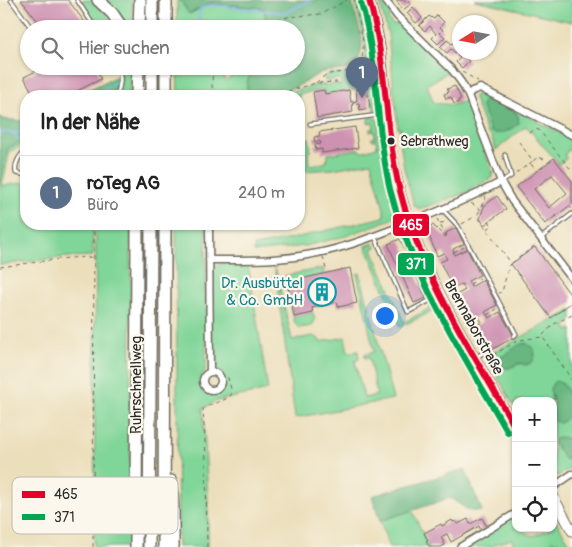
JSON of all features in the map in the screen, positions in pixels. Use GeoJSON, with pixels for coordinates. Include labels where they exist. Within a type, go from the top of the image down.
{"type":"FeatureCollection","features":[{"type":"Feature","properties":{"kind":"highway"},"geometry":{"type":"LineString","coordinates":[[98,0],[117,20]]}},
{"type":"Feature","properties":{"kind":"highway"},"geometry":{"type":"LineString","coordinates":[[139,20],[140,0]]}},
{"type":"Feature","properties":{"kind":"highway"},"geometry":{"type":"LineString","coordinates":[[152,0],[152,20]]}},
{"type":"Feature","properties":{"kind":"highway"},"geometry":{"type":"LineString","coordinates":[[166,0],[166,20]]}},
{"type":"Feature","properties":{"kind":"highway"},"geometry":{"type":"LineString","coordinates":[[135,75],[137,90]]}},
{"type":"Feature","properties":{"kind":"highway"},"geometry":{"type":"LineString","coordinates":[[137,90],[138,75]]}},
{"type":"Feature","properties":{"kind":"highway"},"geometry":{"type":"LineString","coordinates":[[152,75],[152,90]]}},
{"type":"Feature","properties":{"kind":"highway"},"geometry":{"type":"LineString","coordinates":[[166,75],[166,90]]}},
{"type":"Feature","properties":{"kind":"highway"},"geometry":{"type":"LineString","coordinates":[[136,477],[137,230]]}},
{"type":"Feature","properties":{"kind":"highway","name":"Ruhrschnellweg"},"geometry":{"type":"LineString","coordinates":[[149,477],[151,230]]}},
{"type":"Feature","properties":{"kind":"highway","name":"Ruhrschnellweg"},"geometry":{"type":"LineString","coordinates":[[164,477],[165,230]]}},
{"type":"Feature","properties":{"kind":"highway"},"geometry":{"type":"LineString","coordinates":[[164,440],[170,477]]}},
{"type":"Feature","properties":{"kind":"highway"},"geometry":{"type":"LineString","coordinates":[[136,534],[136,547]]}},
{"type":"Feature","properties":{"kind":"highway","name":"Ruhrschnellweg"},"geometry":{"type":"LineString","coordinates":[[149,534],[149,547]]}},
{"type":"Feature","properties":{"kind":"highway","name":"Ruhrschnellweg"},"geometry":{"type":"LineString","coordinates":[[164,534],[164,547]]}},
{"type":"Feature","properties":{"kind":"highway"},"geometry":{"type":"LineString","coordinates":[[173,534],[173,547]]}},
{"type":"Feature","properties":{"kind":"main road","name":"Brennaborstraße"},"geometry":{"type":"LineString","coordinates":[[369,0],[380,46],[394,168],[410,224],[424,261],[440,295],[512,422]]}},
{"type":"Feature","properties":{"kind":"main road"},"geometry":{"type":"LineString","coordinates":[[557,503],[572,530]]}},
{"type":"Feature","properties":{"kind":"street"},"geometry":{"type":"LineString","coordinates":[[385,0],[396,16],[452,70],[464,87],[501,182],[512,201],[572,279]]}},
{"type":"Feature","properties":{"kind":"street"},"geometry":{"type":"LineString","coordinates":[[468,96],[476,88],[485,90],[572,135]]}},
{"type":"Feature","properties":{"kind":"street"},"geometry":{"type":"LineString","coordinates":[[209,260],[277,258],[322,252],[410,224],[501,182]]}},
{"type":"Feature","properties":{"kind":"street"},"geometry":{"type":"LineString","coordinates":[[209,230],[210,372]]}},
{"type":"Feature","properties":{"kind":"street"},"geometry":{"type":"LineString","coordinates":[[210,372],[215,372],[221,376],[222,382],[220,387],[215,390],[205,387],[203,382],[205,374],[210,372]]}},
{"type":"Feature","properties":{"kind":"street"},"geometry":{"type":"LineString","coordinates":[[557,484],[572,474]]}},
{"type":"Feature","properties":{"kind":"street"},"geometry":{"type":"LineString","coordinates":[[460,547],[512,515]]}},
{"type":"Feature","properties":{"kind":"lane"},"geometry":{"type":"LineString","coordinates":[[11,0],[25,20]]}},
{"type":"Feature","properties":{"kind":"lane"},"geometry":{"type":"LineString","coordinates":[[77,0],[90,20]]}},
{"type":"Feature","properties":{"kind":"lane"},"geometry":{"type":"LineString","coordinates":[[119,90],[121,75]]}},
{"type":"Feature","properties":{"kind":"lane"},"geometry":{"type":"LineString","coordinates":[[310,124],[387,114]]}},
{"type":"Feature","properties":{"kind":"lane"},"geometry":{"type":"LineString","coordinates":[[501,182],[511,176],[505,155]]}},
{"type":"Feature","properties":{"kind":"lane"},"geometry":{"type":"LineString","coordinates":[[20,157],[16,162],[15,168],[16,173],[20,175]]}},
{"type":"Feature","properties":{"kind":"lane"},"geometry":{"type":"LineString","coordinates":[[443,210],[458,226],[515,335]]}},
{"type":"Feature","properties":{"kind":"lane"},"geometry":{"type":"LineString","coordinates":[[543,240],[572,214]]}},
{"type":"Feature","properties":{"kind":"lane"},"geometry":{"type":"LineString","coordinates":[[374,236],[408,312],[440,295]]}},
{"type":"Feature","properties":{"kind":"lane"},"geometry":{"type":"LineString","coordinates":[[476,358],[488,351]]}},
{"type":"Feature","properties":{"kind":"path"},"geometry":{"type":"LineString","coordinates":[[274,20],[321,14],[347,0]]}},
{"type":"Feature","properties":{"kind":"path"},"geometry":{"type":"LineString","coordinates":[[316,83],[327,73],[349,71],[356,66],[361,58],[364,50],[354,0]]}},
{"type":"Feature","properties":{"kind":"path"},"geometry":{"type":"LineString","coordinates":[[452,70],[460,71],[479,82],[485,90]]}},
{"type":"Feature","properties":{"kind":"path"},"geometry":{"type":"LineString","coordinates":[[212,90],[213,75]]}},
{"type":"Feature","properties":{"kind":"path"},"geometry":{"type":"LineString","coordinates":[[292,90],[316,83],[337,82]]}},
{"type":"Feature","properties":{"kind":"path"},"geometry":{"type":"LineString","coordinates":[[530,133],[535,129],[539,130],[572,171]]}},
{"type":"Feature","properties":{"kind":"path"},"geometry":{"type":"LineString","coordinates":[[518,142],[533,161]]}},
{"type":"Feature","properties":{"kind":"path"},"geometry":{"type":"LineString","coordinates":[[518,172],[538,157],[544,159]]}},
{"type":"Feature","properties":{"kind":"path"},"geometry":{"type":"LineString","coordinates":[[530,163],[536,171]]}},
{"type":"Feature","properties":{"kind":"path"},"geometry":{"type":"LineString","coordinates":[[458,226],[477,216],[482,210],[486,196]]}},
{"type":"Feature","properties":{"kind":"path"},"geometry":{"type":"LineString","coordinates":[[471,203],[482,210]]}},
{"type":"Feature","properties":{"kind":"path"},"geometry":{"type":"LineString","coordinates":[[477,216],[511,264]]}},
{"type":"Feature","properties":{"kind":"path"},"geometry":{"type":"LineString","coordinates":[[436,219],[446,236]]}},
{"type":"Feature","properties":{"kind":"path"},"geometry":{"type":"LineString","coordinates":[[439,223],[452,221]]}},
{"type":"Feature","properties":{"kind":"path"},"geometry":{"type":"LineString","coordinates":[[487,230],[494,227],[489,221]]}},
{"type":"Feature","properties":{"kind":"path"},"geometry":{"type":"LineString","coordinates":[[93,477],[94,230]]}},
{"type":"Feature","properties":{"kind":"path"},"geometry":{"type":"LineString","coordinates":[[494,296],[502,292],[509,265],[543,240]]}},
{"type":"Feature","properties":{"kind":"path"},"geometry":{"type":"LineString","coordinates":[[454,252],[468,245]]}},
{"type":"Feature","properties":{"kind":"path"},"geometry":{"type":"LineString","coordinates":[[322,252],[326,273]]}},
{"type":"Feature","properties":{"kind":"path"},"geometry":{"type":"LineString","coordinates":[[0,267],[68,258],[94,257]]}},
{"type":"Feature","properties":{"kind":"path"},"geometry":{"type":"LineString","coordinates":[[411,269],[417,266]]}},
{"type":"Feature","properties":{"kind":"path"},"geometry":{"type":"LineString","coordinates":[[470,284],[484,276]]}},
{"type":"Feature","properties":{"kind":"path"},"geometry":{"type":"LineString","coordinates":[[487,315],[501,307]]}},
{"type":"Feature","properties":{"kind":"path"},"geometry":{"type":"LineString","coordinates":[[486,359],[519,340],[542,336],[554,324],[572,315]]}},
{"type":"Feature","properties":{"kind":"path"},"geometry":{"type":"LineString","coordinates":[[542,336],[572,380]]}},
{"type":"Feature","properties":{"kind":"path"},"geometry":{"type":"LineString","coordinates":[[207,547],[203,409],[206,406],[227,399],[231,395],[228,378],[221,376]]}},
{"type":"Feature","properties":{"kind":"path"},"geometry":{"type":"LineString","coordinates":[[93,534],[93,547]]}},
{"type":"Feature","properties":{"kind":"green space"},"geometry":{"type":"Polygon","coordinates":[[[81,0],[94,0],[111,20],[94,20],[81,0]]]}},
{"type":"Feature","properties":{"kind":"green space"},"geometry":{"type":"Polygon","coordinates":[[[103,0],[133,0],[132,20],[119,20],[103,0]]]}},
{"type":"Feature","properties":{"kind":"green space"},"geometry":{"type":"Polygon","coordinates":[[[177,0],[180,0],[190,14],[210,3],[264,8],[266,20],[177,20],[177,0]]]}},
{"type":"Feature","properties":{"kind":"green space"},"geometry":{"type":"Polygon","coordinates":[[[180,0],[352,0],[360,30],[361,53],[355,65],[351,68],[320,73],[288,90],[247,90],[247,82],[250,75],[305,75],[305,20],[266,20],[264,8],[210,3],[189,14],[180,0]]]}},
{"type":"Feature","properties":{"kind":"green space"},"geometry":{"type":"Polygon","coordinates":[[[356,0],[359,0],[369,38],[377,111],[374,110],[372,96],[368,94],[366,87],[325,94],[324,90],[305,93],[305,90],[298,90],[318,85],[338,84],[341,86],[339,79],[325,81],[324,79],[328,74],[349,73],[360,66],[366,49],[356,0]]]}},
{"type":"Feature","properties":{"kind":"green space"},"geometry":{"type":"Polygon","coordinates":[[[379,0],[391,14],[388,19],[393,25],[399,23],[448,72],[427,85],[434,103],[454,105],[465,101],[493,173],[491,179],[465,193],[420,209],[414,206],[404,168],[399,134],[401,134],[401,129],[398,129],[388,34],[379,0]]]}},
{"type":"Feature","properties":{"kind":"green space"},"geometry":{"type":"Polygon","coordinates":[[[475,0],[572,0],[572,22],[475,0]]]}},
{"type":"Feature","properties":{"kind":"green space"},"geometry":{"type":"Polygon","coordinates":[[[119,75],[117,90],[88,90],[119,75]]]}},
{"type":"Feature","properties":{"kind":"green space"},"geometry":{"type":"Polygon","coordinates":[[[122,75],[130,75],[130,90],[121,90],[122,75]]]}},
{"type":"Feature","properties":{"kind":"green space"},"geometry":{"type":"Polygon","coordinates":[[[177,75],[223,75],[226,81],[232,75],[250,75],[247,82],[247,90],[178,90],[177,75]]]}},
{"type":"Feature","properties":{"kind":"green space"},"geometry":{"type":"Polygon","coordinates":[[[480,93],[492,98],[484,100],[491,132],[519,118],[515,110],[572,139],[572,150],[569,149],[565,154],[566,159],[559,164],[526,126],[496,150],[491,136],[487,133],[474,99],[474,96],[480,93]]]}},
{"type":"Feature","properties":{"kind":"green space"},"geometry":{"type":"Polygon","coordinates":[[[492,98],[513,110],[519,123],[502,133],[491,132],[481,105],[484,100],[492,98]]]}},
{"type":"Feature","properties":{"kind":"green space"},"geometry":{"type":"Polygon","coordinates":[[[0,116],[2,119],[20,121],[20,143],[8,148],[0,184],[0,116]]]}},
{"type":"Feature","properties":{"kind":"green space"},"geometry":{"type":"Polygon","coordinates":[[[373,117],[378,120],[379,131],[377,132],[378,137],[380,137],[387,179],[395,208],[394,218],[346,236],[305,246],[254,252],[254,246],[384,217],[384,209],[371,162],[333,169],[305,171],[305,138],[309,138],[311,151],[308,152],[309,165],[325,163],[328,154],[359,149],[361,152],[377,147],[376,140],[371,138],[375,138],[374,131],[370,132],[370,129],[374,129],[373,122],[368,123],[368,118],[373,117]]]}},
{"type":"Feature","properties":{"kind":"green space"},"geometry":{"type":"Polygon","coordinates":[[[20,143],[20,146],[10,151],[2,186],[20,183],[20,230],[93,230],[93,256],[0,265],[0,184],[8,148],[20,143]]]}},
{"type":"Feature","properties":{"kind":"green space"},"geometry":{"type":"Polygon","coordinates":[[[96,230],[131,230],[130,477],[94,477],[96,230]]]}},
{"type":"Feature","properties":{"kind":"green space"},"geometry":{"type":"Polygon","coordinates":[[[176,230],[206,230],[206,366],[201,382],[205,390],[212,392],[222,386],[224,378],[211,359],[211,271],[222,264],[248,264],[268,390],[217,401],[203,408],[208,501],[208,547],[178,547],[176,230]]]}},
{"type":"Feature","properties":{"kind":"green space"},"geometry":{"type":"Polygon","coordinates":[[[373,243],[376,247],[372,249],[404,322],[431,308],[429,303],[432,301],[437,309],[400,327],[366,246],[373,243]]]}},
{"type":"Feature","properties":{"kind":"green space"},"geometry":{"type":"Polygon","coordinates":[[[274,262],[292,340],[312,336],[318,338],[320,342],[345,337],[348,352],[358,351],[359,359],[355,361],[364,398],[377,395],[369,358],[365,358],[364,355],[374,352],[357,274],[360,273],[393,399],[295,418],[274,262]]]}},
{"type":"Feature","properties":{"kind":"green space"},"geometry":{"type":"Polygon","coordinates":[[[323,268],[324,274],[287,283],[294,316],[313,313],[315,320],[312,326],[299,328],[295,324],[284,276],[323,268]]]}},
{"type":"Feature","properties":{"kind":"green space"},"geometry":{"type":"Polygon","coordinates":[[[572,310],[572,319],[566,326],[568,331],[572,329],[572,441],[566,438],[557,439],[557,421],[570,412],[570,402],[551,395],[551,397],[512,397],[512,403],[486,356],[572,310]],[[511,350],[498,361],[499,367],[509,368],[516,364],[530,363],[511,350]]]}},
{"type":"Feature","properties":{"kind":"green space"},"geometry":{"type":"Polygon","coordinates":[[[526,343],[534,349],[535,357],[533,361],[526,365],[520,363],[509,368],[499,367],[500,358],[520,344],[526,343]]]}},
{"type":"Feature","properties":{"kind":"green space"},"geometry":{"type":"Polygon","coordinates":[[[556,381],[563,384],[569,393],[570,412],[559,423],[557,422],[557,397],[552,397],[550,389],[556,381]]]}},
{"type":"Feature","properties":{"kind":"green space"},"geometry":{"type":"Polygon","coordinates":[[[561,437],[572,441],[572,454],[568,455],[568,458],[565,460],[557,447],[557,438],[561,437]]]}},
{"type":"Feature","properties":{"kind":"green space"},"geometry":{"type":"Polygon","coordinates":[[[557,447],[565,460],[568,458],[568,455],[572,454],[572,467],[558,476],[557,447]]]}},
{"type":"Feature","properties":{"kind":"green space"},"geometry":{"type":"Polygon","coordinates":[[[465,469],[482,511],[470,511],[450,498],[380,521],[372,496],[465,469]]]}},
{"type":"Feature","properties":{"kind":"green space"},"geometry":{"type":"Polygon","coordinates":[[[412,510],[429,547],[389,547],[380,521],[412,510]]]}},
{"type":"Feature","properties":{"kind":"green space"},"geometry":{"type":"Polygon","coordinates":[[[512,513],[512,532],[524,532],[533,536],[543,532],[557,532],[557,523],[572,547],[559,547],[558,542],[551,541],[547,547],[514,547],[512,539],[493,545],[493,547],[455,547],[512,513]]]}},
{"type":"Feature","properties":{"kind":"green space"},"geometry":{"type":"Polygon","coordinates":[[[94,534],[130,534],[130,547],[94,547],[94,534]]]}},
{"type":"Feature","properties":{"kind":"building"},"geometry":{"type":"Polygon","coordinates":[[[21,0],[68,0],[83,20],[37,20],[21,0]]]}},
{"type":"Feature","properties":{"kind":"building"},"geometry":{"type":"Polygon","coordinates":[[[396,0],[409,1],[411,4],[403,10],[396,0]]]}},
{"type":"Feature","properties":{"kind":"building"},"geometry":{"type":"Polygon","coordinates":[[[413,7],[422,18],[416,23],[407,13],[413,7]]]}},
{"type":"Feature","properties":{"kind":"building"},"geometry":{"type":"Polygon","coordinates":[[[437,15],[444,22],[440,27],[443,30],[440,33],[445,37],[438,44],[432,38],[436,34],[430,26],[425,31],[419,26],[429,16],[434,19],[437,15]]]}},
{"type":"Feature","properties":{"kind":"building"},"geometry":{"type":"Polygon","coordinates":[[[447,40],[452,44],[452,50],[447,53],[440,47],[447,40]]]}},
{"type":"Feature","properties":{"kind":"building"},"geometry":{"type":"Polygon","coordinates":[[[458,60],[469,61],[462,68],[456,62],[458,60]]]}},
{"type":"Feature","properties":{"kind":"building"},"geometry":{"type":"Polygon","coordinates":[[[28,75],[99,75],[101,79],[79,90],[31,90],[24,77],[28,75]]]}},
{"type":"Feature","properties":{"kind":"building"},"geometry":{"type":"Polygon","coordinates":[[[455,86],[461,99],[454,104],[451,97],[446,99],[444,94],[449,92],[447,89],[455,86]]]}},
{"type":"Feature","properties":{"kind":"building"},"geometry":{"type":"Polygon","coordinates":[[[367,87],[370,108],[360,110],[359,103],[352,104],[353,112],[317,118],[313,92],[324,90],[325,94],[349,90],[351,102],[357,101],[356,89],[367,87]]]}},
{"type":"Feature","properties":{"kind":"building"},"geometry":{"type":"Polygon","coordinates":[[[355,127],[358,148],[322,153],[322,149],[316,150],[315,145],[321,144],[320,141],[315,142],[314,137],[320,136],[319,132],[355,127]]]}},
{"type":"Feature","properties":{"kind":"building"},"geometry":{"type":"Polygon","coordinates":[[[554,158],[572,181],[572,204],[545,224],[516,187],[554,158]],[[552,175],[534,189],[549,208],[567,193],[552,175]]]}},
{"type":"Feature","properties":{"kind":"building"},"geometry":{"type":"Polygon","coordinates":[[[497,196],[506,209],[484,225],[480,218],[484,206],[497,196]]]}},
{"type":"Feature","properties":{"kind":"building"},"geometry":{"type":"Polygon","coordinates":[[[433,225],[445,237],[446,233],[456,228],[464,244],[453,249],[454,255],[467,249],[480,275],[468,281],[471,287],[483,280],[497,305],[485,312],[489,318],[500,312],[514,337],[488,352],[474,327],[482,322],[478,316],[470,320],[456,295],[465,290],[462,284],[453,288],[440,262],[447,259],[444,253],[437,256],[426,228],[433,225]]]}},
{"type":"Feature","properties":{"kind":"building"},"geometry":{"type":"Polygon","coordinates":[[[400,239],[412,265],[410,266],[412,272],[414,271],[426,298],[414,303],[388,244],[400,239]]]}},
{"type":"Feature","properties":{"kind":"building"},"geometry":{"type":"Polygon","coordinates":[[[535,247],[572,297],[572,302],[551,318],[511,264],[535,247]]]}},
{"type":"Feature","properties":{"kind":"building","name":"Dr. Ausbüttel & Co. GmbH"},"geometry":{"type":"Polygon","coordinates":[[[350,268],[357,303],[338,307],[337,302],[312,308],[313,313],[294,317],[287,282],[350,268]]]}},
{"type":"Feature","properties":{"kind":"building"},"geometry":{"type":"Polygon","coordinates":[[[482,518],[487,527],[481,531],[479,526],[451,542],[447,534],[441,537],[445,545],[441,547],[430,547],[426,542],[428,541],[424,533],[441,524],[442,526],[452,520],[458,524],[468,519],[470,524],[482,518]]]}},
{"type":"Feature","properties":{"kind":"waterway"},"geometry":{"type":"LineString","coordinates":[[199,20],[200,9],[210,5],[286,13],[310,0]]}},
{"type":"Feature","properties":{"kind":"waterway"},"geometry":{"type":"LineString","coordinates":[[103,90],[114,83]]}},
{"type":"Feature","properties":{"kind":"waterway"},"geometry":{"type":"LineString","coordinates":[[10,132],[20,140]]}},
{"type":"Feature","properties":{"kind":"waterway"},"geometry":{"type":"LineString","coordinates":[[0,133],[20,133]]}},
{"type":"Feature","properties":{"kind":"transit line","name":"465"},"geometry":{"type":"LineString","coordinates":[[369,0],[379,46],[394,164],[408,219],[420,251],[449,311],[512,422]]}},
{"type":"Feature","properties":{"kind":"transit line","name":"371"},"geometry":{"type":"LineString","coordinates":[[361,3],[371,49],[385,166],[400,222],[425,284],[457,345],[508,433]]}},
{"type":"Feature","properties":{"kind":"place","name":"roTeg AG"},"geometry":{"type":"Point","coordinates":[362,98]}},
{"type":"Feature","properties":{"kind":"place","name":"Sebrathweg"},"geometry":{"type":"Point","coordinates":[391,141]}},
{"type":"Feature","properties":{"kind":"place","name":"Dr. Ausbüttel & Co. GmbH"},"geometry":{"type":"Point","coordinates":[322,292]}}]}
